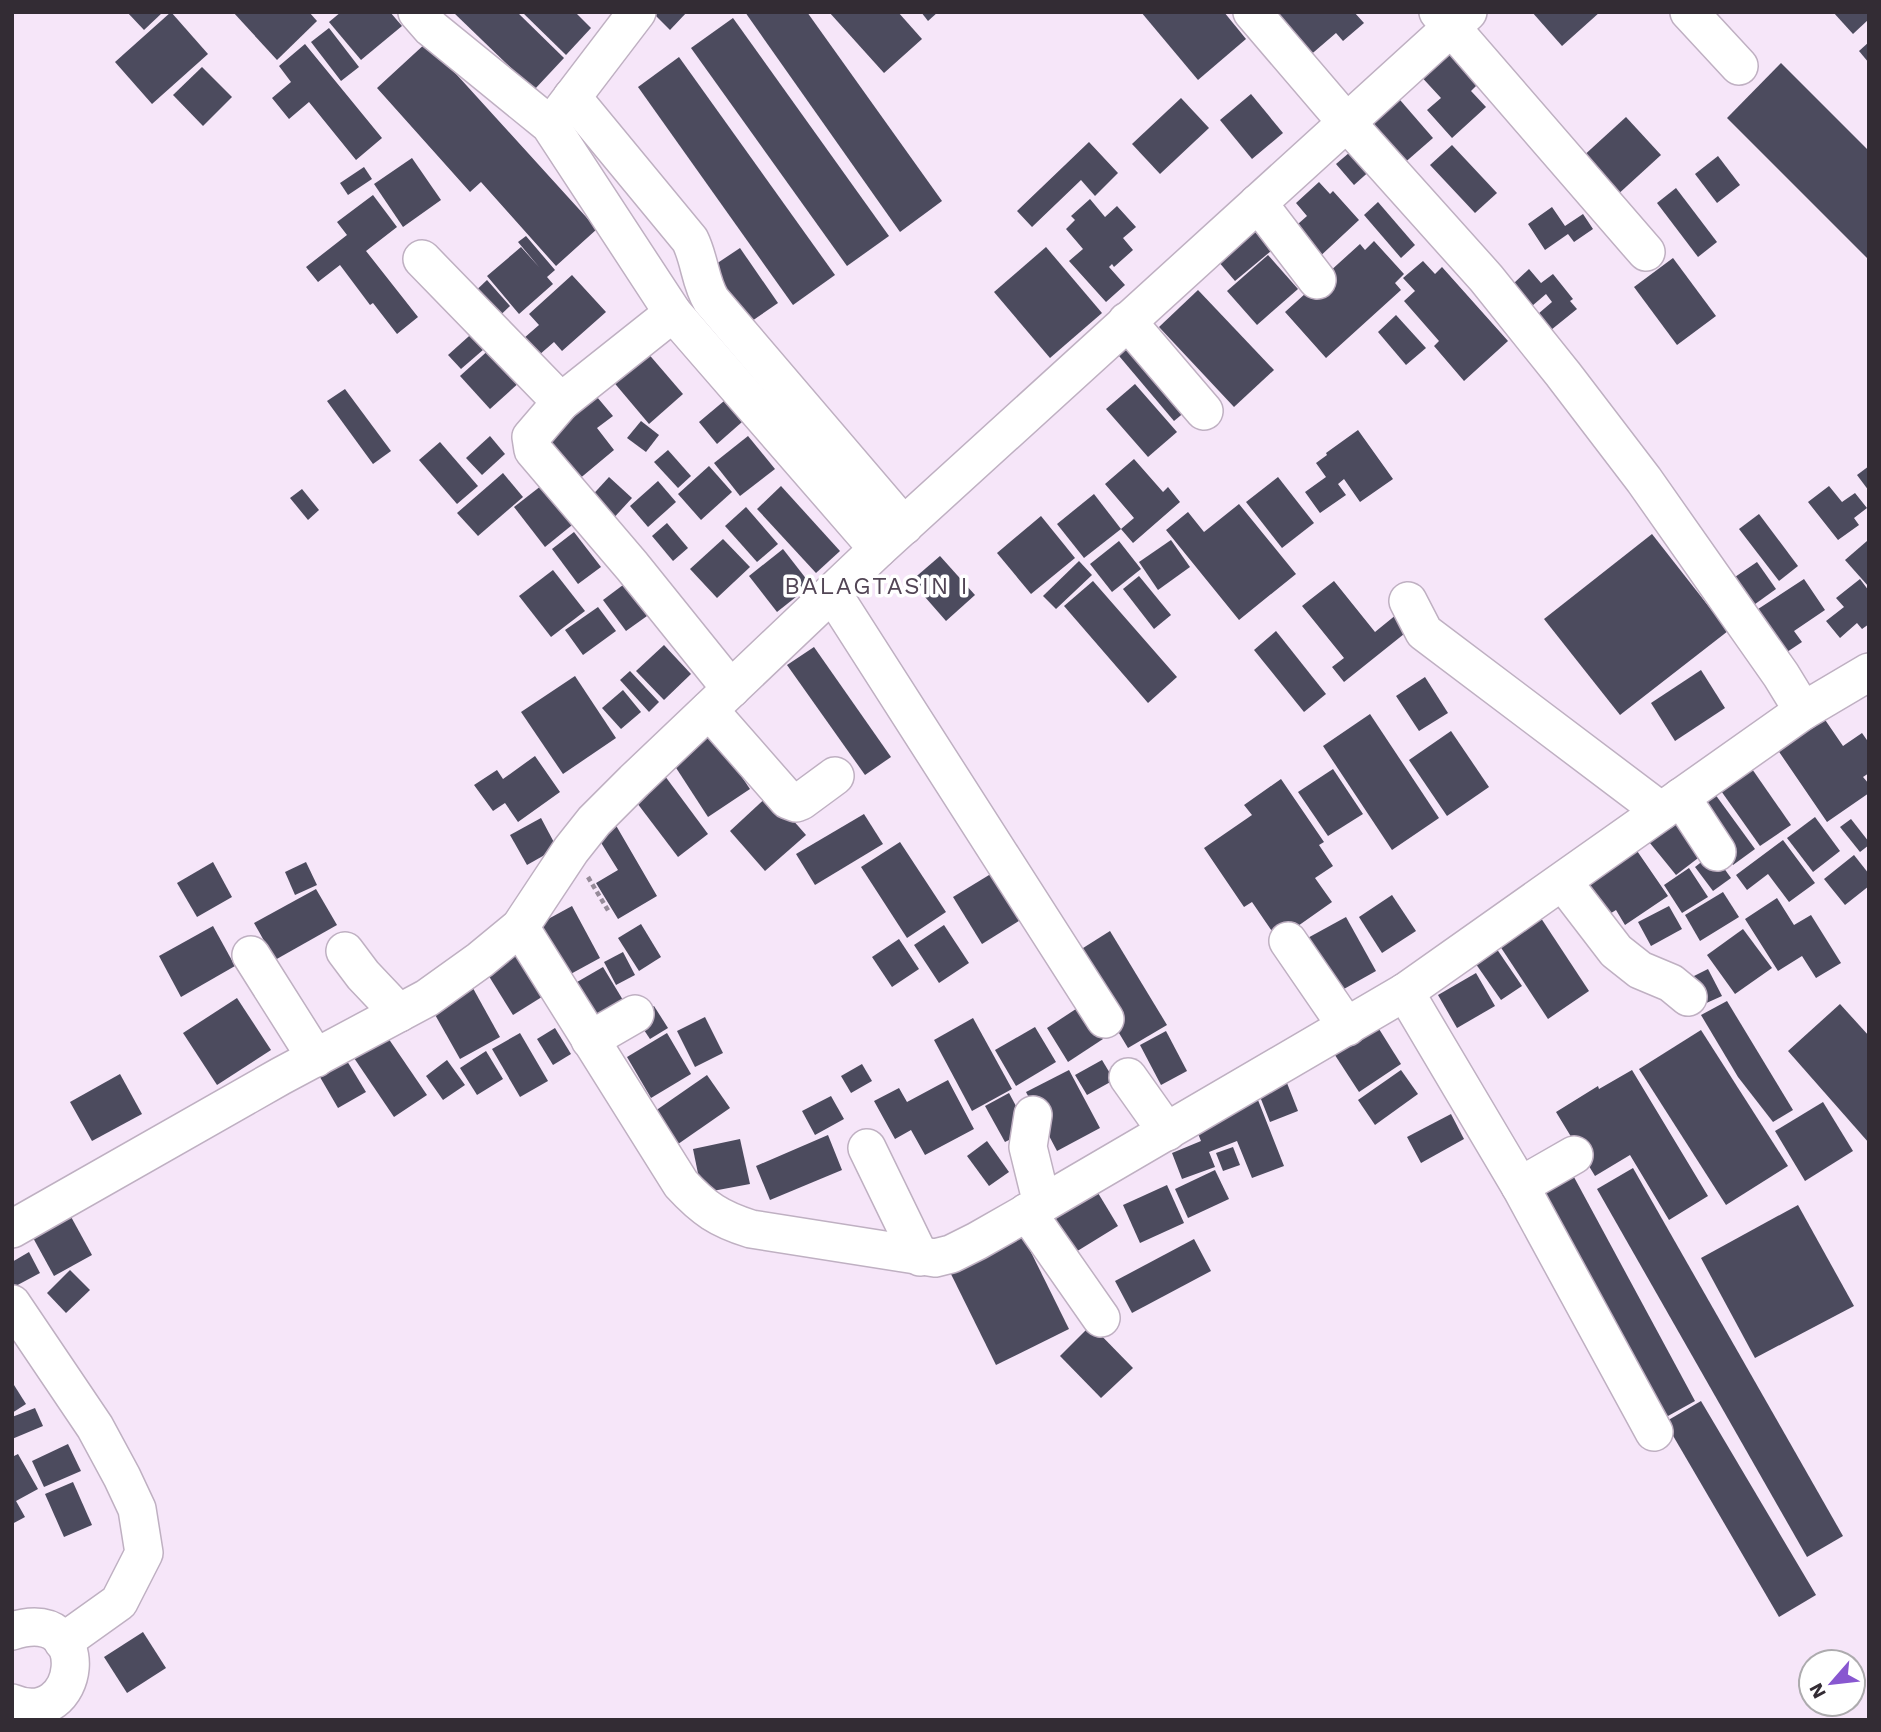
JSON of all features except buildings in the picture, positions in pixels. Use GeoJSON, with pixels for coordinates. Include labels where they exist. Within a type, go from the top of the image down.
{"type":"FeatureCollection","features":[{"type":"Feature","properties":{"kind":"street"},"geometry":{"type":"LineString","coordinates":[[417,12],[431,29],[561,111],[690,240],[699,259],[705,291],[711,300],[891,537]]}},
{"type":"Feature","properties":{"kind":"street"},"geometry":{"type":"LineString","coordinates":[[561,111],[637,12]]}},
{"type":"Feature","properties":{"kind":"street"},"geometry":{"type":"LineString","coordinates":[[1252,12],[1486,278],[1563,374],[1644,480],[1781,675],[1802,711]]}},
{"type":"Feature","properties":{"kind":"street"},"geometry":{"type":"LineString","coordinates":[[1689,12],[1740,66]]}},
{"type":"Feature","properties":{"kind":"street"},"geometry":{"type":"LineString","coordinates":[[12,1229],[427,998],[520,927],[571,850],[594,821],[891,537],[1347,123],[1452,18],[1646,252]]}},
{"type":"Feature","properties":{"kind":"street"},"geometry":{"type":"LineString","coordinates":[[561,111],[673,313],[891,537]]}},
{"type":"Feature","properties":{"kind":"street"},"geometry":{"type":"LineString","coordinates":[[1258,203],[1317,280]]}},
{"type":"Feature","properties":{"kind":"street"},"geometry":{"type":"LineString","coordinates":[[422,259],[561,402]]}},
{"type":"Feature","properties":{"kind":"street"},"geometry":{"type":"LineString","coordinates":[[673,313],[561,402],[531,437],[533,450],[632,566],[788,800],[796,803],[801,801],[835,776]]}},
{"type":"Feature","properties":{"kind":"street"},"geometry":{"type":"LineString","coordinates":[[1128,321],[1204,411]]}},
{"type":"Feature","properties":{"kind":"street"},"geometry":{"type":"LineString","coordinates":[[833,594],[1105,1019]]}},
{"type":"Feature","properties":{"kind":"street"},"geometry":{"type":"LineString","coordinates":[[1408,601],[1424,632],[1671,804],[1717,852]]}},
{"type":"Feature","properties":{"kind":"street"},"geometry":{"type":"LineString","coordinates":[[520,927],[681,1184],[702,1206],[722,1220],[751,1229],[935,1258],[951,1254],[1035,1208],[1405,992],[1802,711],[1869,672]]}},
{"type":"Feature","properties":{"kind":"street"},"geometry":{"type":"LineString","coordinates":[[1563,882],[1616,951],[1640,970],[1671,983],[1688,997]]}},
{"type":"Feature","properties":{"kind":"street"},"geometry":{"type":"LineString","coordinates":[[1288,941],[1347,1027]]}},
{"type":"Feature","properties":{"kind":"street"},"geometry":{"type":"LineString","coordinates":[[345,951],[363,975],[399,1013]]}},
{"type":"Feature","properties":{"kind":"street"},"geometry":{"type":"LineString","coordinates":[[251,955],[316,1058]]}},
{"type":"Feature","properties":{"kind":"street"},"geometry":{"type":"LineString","coordinates":[[1405,992],[1520,1186],[1654,1432]]}},
{"type":"Feature","properties":{"kind":"street"},"geometry":{"type":"LineString","coordinates":[[590,1040],[635,1014]]}},
{"type":"Feature","properties":{"kind":"street"},"geometry":{"type":"LineString","coordinates":[[1141,1078],[1176,1126]]}},
{"type":"Feature","properties":{"kind":"street"},"geometry":{"type":"LineString","coordinates":[[1033,1115],[1028,1147],[1035,1208],[1101,1318]]}},
{"type":"Feature","properties":{"kind":"street"},"geometry":{"type":"LineString","coordinates":[[867,1149],[920,1257]]}},
{"type":"Feature","properties":{"kind":"street"},"geometry":{"type":"LineString","coordinates":[[1520,1186],[1574,1155]]}},
{"type":"Feature","properties":{"kind":"street"},"geometry":{"type":"LineString","coordinates":[[12,1304],[95,1427],[111,1457],[136,1508],[144,1553],[119,1602],[63,1642]]}},
{"type":"Feature","properties":{"kind":"street"},"geometry":{"type":"LineString","coordinates":[[12,1631],[26,1626],[40,1627],[52,1632],[63,1642],[72,1666],[70,1679],[56,1700],[32,1708],[12,1703]]}},
{"type":"Feature","properties":{"kind":"district","name":"BALAGTASIN I"},"geometry":{"type":"Point","coordinates":[877,586]}}]}
